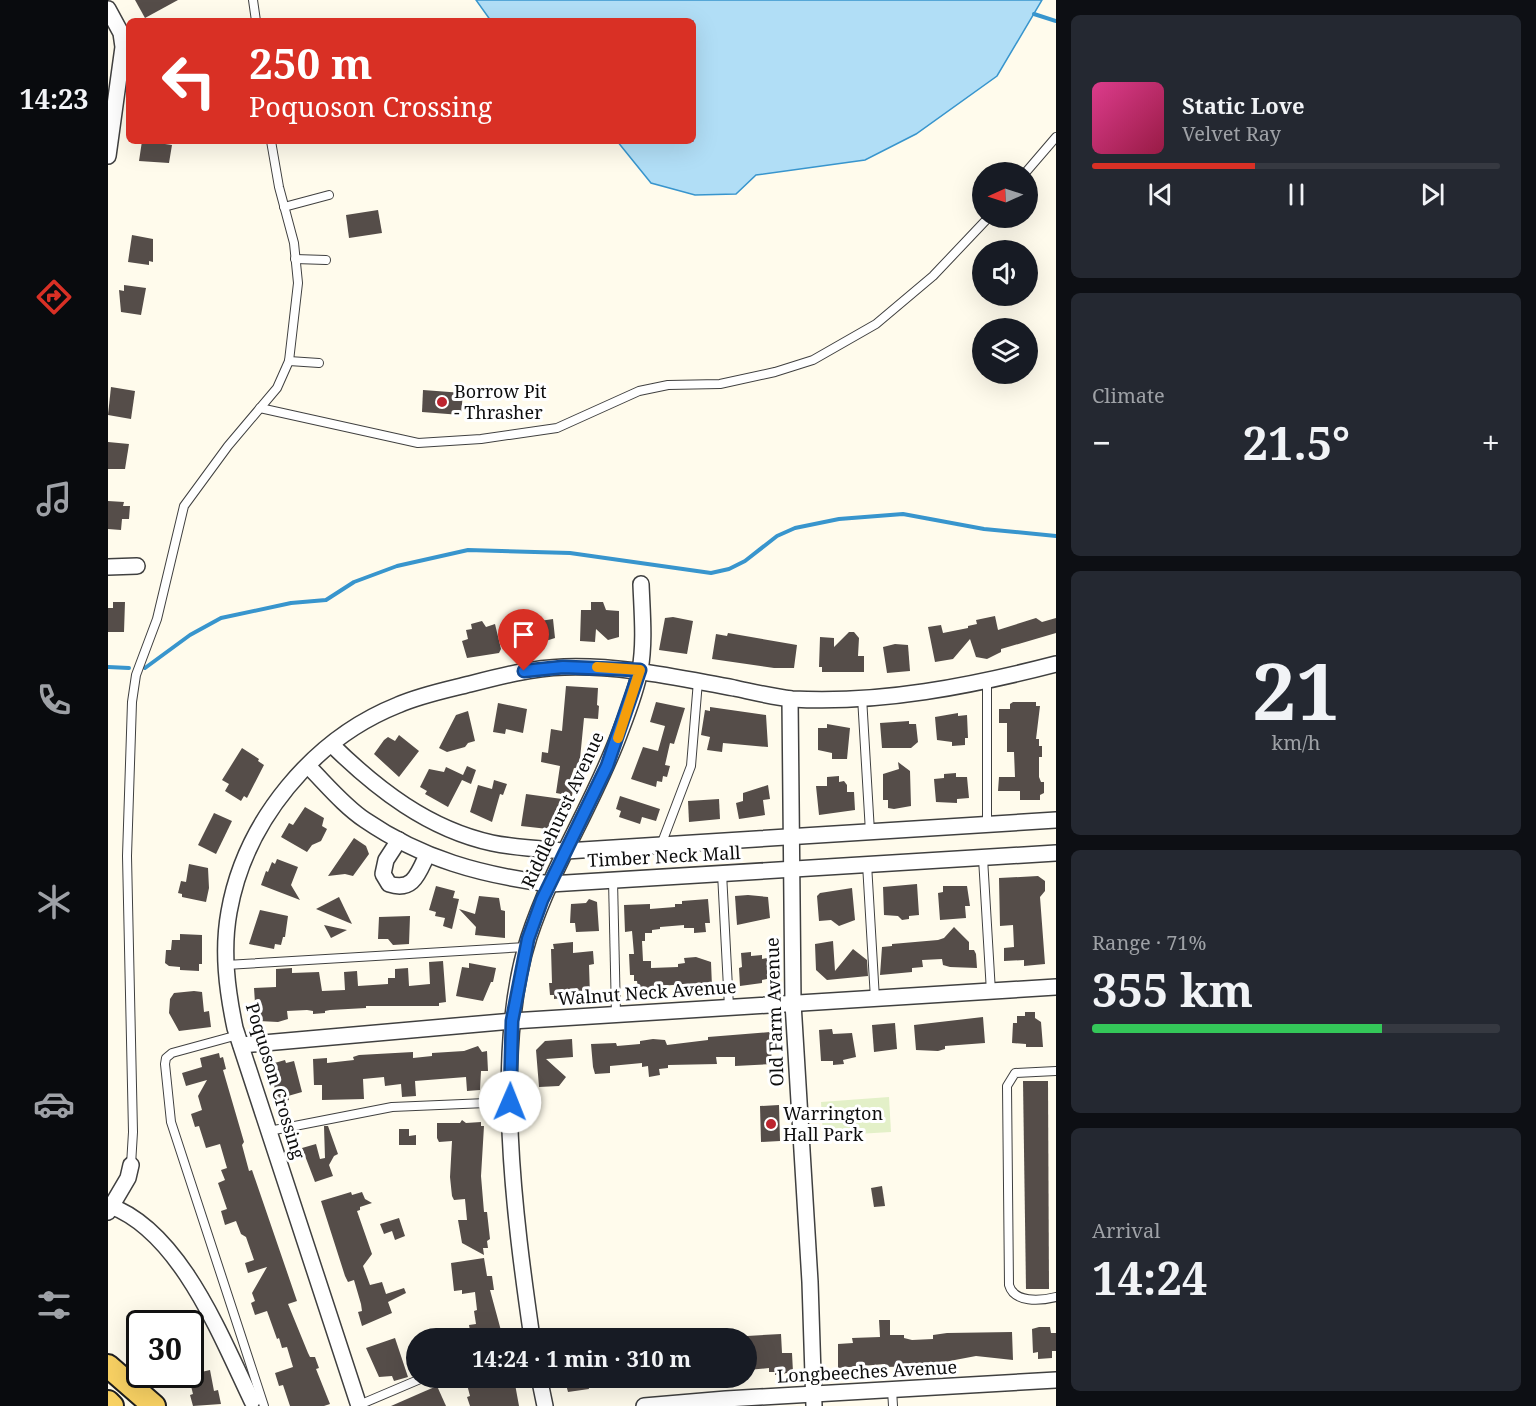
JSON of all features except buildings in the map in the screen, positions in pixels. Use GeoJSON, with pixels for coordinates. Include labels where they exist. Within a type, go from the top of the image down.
{"type":"FeatureCollection","features":[{"type":"Feature","properties":{"kind":"main road"},"geometry":{"type":"LineString","coordinates":[[108,1366],[154,1406]]}},
{"type":"Feature","properties":{"kind":"main road"},"geometry":{"type":"LineString","coordinates":[[108,1402],[112,1406]]}},
{"type":"Feature","properties":{"kind":"street"},"geometry":{"type":"LineString","coordinates":[[108,9],[118,26],[123,47],[108,156]]}},
{"type":"Feature","properties":{"kind":"street"},"geometry":{"type":"LineString","coordinates":[[108,567],[137,566]]}},
{"type":"Feature","properties":{"kind":"street","name":"Riddlehurst Avenue"},"geometry":{"type":"LineString","coordinates":[[531,1328],[521,1263],[510,1102],[512,1021],[526,946],[550,884],[607,766],[640,670],[642,584]]}},
{"type":"Feature","properties":{"kind":"street","name":"Poquoson Crossing"},"geometry":{"type":"LineString","coordinates":[[359,1406],[239,1040],[228,991],[226,965],[229,913],[238,875],[251,843],[269,812],[308,766],[332,745],[368,720],[397,705],[428,694],[524,671],[563,667],[640,670],[790,699],[915,693],[987,681],[1056,664]]}},
{"type":"Feature","properties":{"kind":"street","name":"Old Farm Avenue"},"geometry":{"type":"LineString","coordinates":[[790,699],[793,1004],[810,1282],[813,1401]]}},
{"type":"Feature","properties":{"kind":"street","name":"Timber Neck Mall"},"geometry":{"type":"LineString","coordinates":[[332,745],[366,778],[421,816],[490,842],[566,851],[1056,820]]}},
{"type":"Feature","properties":{"kind":"street","name":"Timber Neck Mall"},"geometry":{"type":"LineString","coordinates":[[308,766],[363,819],[427,855],[479,872],[550,884],[1056,853]]}},
{"type":"Feature","properties":{"kind":"street"},"geometry":{"type":"LineString","coordinates":[[399,840],[384,867],[383,874],[389,884],[407,887],[414,882],[427,855]]}},
{"type":"Feature","properties":{"kind":"street","name":"Walnut Neck Avenue"},"geometry":{"type":"LineString","coordinates":[[239,1040],[1056,987]]}},
{"type":"Feature","properties":{"kind":"street"},"geometry":{"type":"LineString","coordinates":[[131,1165],[110,1208],[154,1233],[186,1277],[258,1403]]}},
{"type":"Feature","properties":{"kind":"street","name":"Longbeeches Avenue"},"geometry":{"type":"LineString","coordinates":[[644,1406],[813,1401],[892,1390],[1056,1380]]}},
{"type":"Feature","properties":{"kind":"street"},"geometry":{"type":"LineString","coordinates":[[541,1388],[545,1406]]}},
{"type":"Feature","properties":{"kind":"lane"},"geometry":{"type":"LineString","coordinates":[[253,0],[256,18]]}},
{"type":"Feature","properties":{"kind":"lane"},"geometry":{"type":"LineString","coordinates":[[1035,162],[1056,137]]}},
{"type":"Feature","properties":{"kind":"lane"},"geometry":{"type":"LineString","coordinates":[[131,1165],[133,1132],[128,787],[136,675],[157,619],[184,506],[228,446],[276,388],[289,361],[298,283],[272,144]]}},
{"type":"Feature","properties":{"kind":"lane"},"geometry":{"type":"LineString","coordinates":[[284,207],[329,195]]}},
{"type":"Feature","properties":{"kind":"lane"},"geometry":{"type":"LineString","coordinates":[[260,408],[418,443],[481,439],[557,428],[639,392],[668,385],[720,384],[775,372],[813,360],[876,324],[933,276],[979,228]]}},
{"type":"Feature","properties":{"kind":"lane"},"geometry":{"type":"LineString","coordinates":[[295,259],[326,260]]}},
{"type":"Feature","properties":{"kind":"lane"},"geometry":{"type":"LineString","coordinates":[[289,361],[319,363]]}},
{"type":"Feature","properties":{"kind":"lane"},"geometry":{"type":"LineString","coordinates":[[661,845],[691,766],[698,681]]}},
{"type":"Feature","properties":{"kind":"lane"},"geometry":{"type":"LineString","coordinates":[[987,681],[987,824]]}},
{"type":"Feature","properties":{"kind":"lane"},"geometry":{"type":"LineString","coordinates":[[862,697],[870,832]]}},
{"type":"Feature","properties":{"kind":"lane"},"geometry":{"type":"LineString","coordinates":[[983,858],[991,992]]}},
{"type":"Feature","properties":{"kind":"lane"},"geometry":{"type":"LineString","coordinates":[[867,864],[875,999]]}},
{"type":"Feature","properties":{"kind":"lane"},"geometry":{"type":"LineString","coordinates":[[722,873],[729,1007]]}},
{"type":"Feature","properties":{"kind":"lane"},"geometry":{"type":"LineString","coordinates":[[613,880],[616,1015]]}},
{"type":"Feature","properties":{"kind":"lane"},"geometry":{"type":"LineString","coordinates":[[226,965],[526,946]]}},
{"type":"Feature","properties":{"kind":"lane"},"geometry":{"type":"LineString","coordinates":[[239,1040],[172,1053],[166,1058],[165,1064],[171,1122],[258,1403]]}},
{"type":"Feature","properties":{"kind":"lane"},"geometry":{"type":"LineString","coordinates":[[1056,1071],[1015,1073],[1007,1086],[1008,1285],[1011,1292],[1019,1298],[1056,1297]]}},
{"type":"Feature","properties":{"kind":"lane"},"geometry":{"type":"LineString","coordinates":[[269,1131],[392,1107],[510,1102]]}},
{"type":"Feature","properties":{"kind":"lane"},"geometry":{"type":"LineString","coordinates":[[359,1406],[406,1385]]}},
{"type":"Feature","properties":{"kind":"lane"},"geometry":{"type":"LineString","coordinates":[[892,1390],[893,1406]]}},
{"type":"Feature","properties":{"kind":"green space"},"geometry":{"type":"Polygon","coordinates":[[[889,1097],[891,1132],[823,1136],[821,1102],[889,1097]]]}},
{"type":"Feature","properties":{"kind":"water"},"geometry":{"type":"Polygon","coordinates":[[[476,0],[1042,0],[997,76],[916,134],[865,160],[756,175],[736,194],[695,195],[651,183],[619,144],[696,144],[696,18],[489,18],[476,0]]]}},
{"type":"Feature","properties":{"kind":"waterway"},"geometry":{"type":"LineString","coordinates":[[1034,14],[1056,21]]}},
{"type":"Feature","properties":{"kind":"waterway"},"geometry":{"type":"LineString","coordinates":[[145,668],[190,635],[221,618],[291,603],[326,600],[354,582],[397,566],[468,550],[570,553],[711,573],[729,569],[745,561],[777,536],[795,528],[839,519],[903,514],[984,529],[1056,536]]}},
{"type":"Feature","properties":{"kind":"waterway"},"geometry":{"type":"LineString","coordinates":[[108,667],[129,668]]}},
{"type":"Feature","properties":{"kind":"slow traffic"},"geometry":{"type":"LineString","coordinates":[[597,667],[640,670],[618,738]]}},
{"type":"Feature","properties":{"kind":"place","name":"Borrow Pit - Thrasher"},"geometry":{"type":"Point","coordinates":[442,402]}},
{"type":"Feature","properties":{"kind":"place","name":"Warrington Hall Park"},"geometry":{"type":"Point","coordinates":[771,1124]}},
{"type":"Feature","properties":{"kind":"route"},"geometry":{"type":"LineString","coordinates":[[510,1102],[512,1021],[518,980],[528,939],[542,900],[607,766],[626,719],[640,670],[563,667],[524,671]]}}]}
